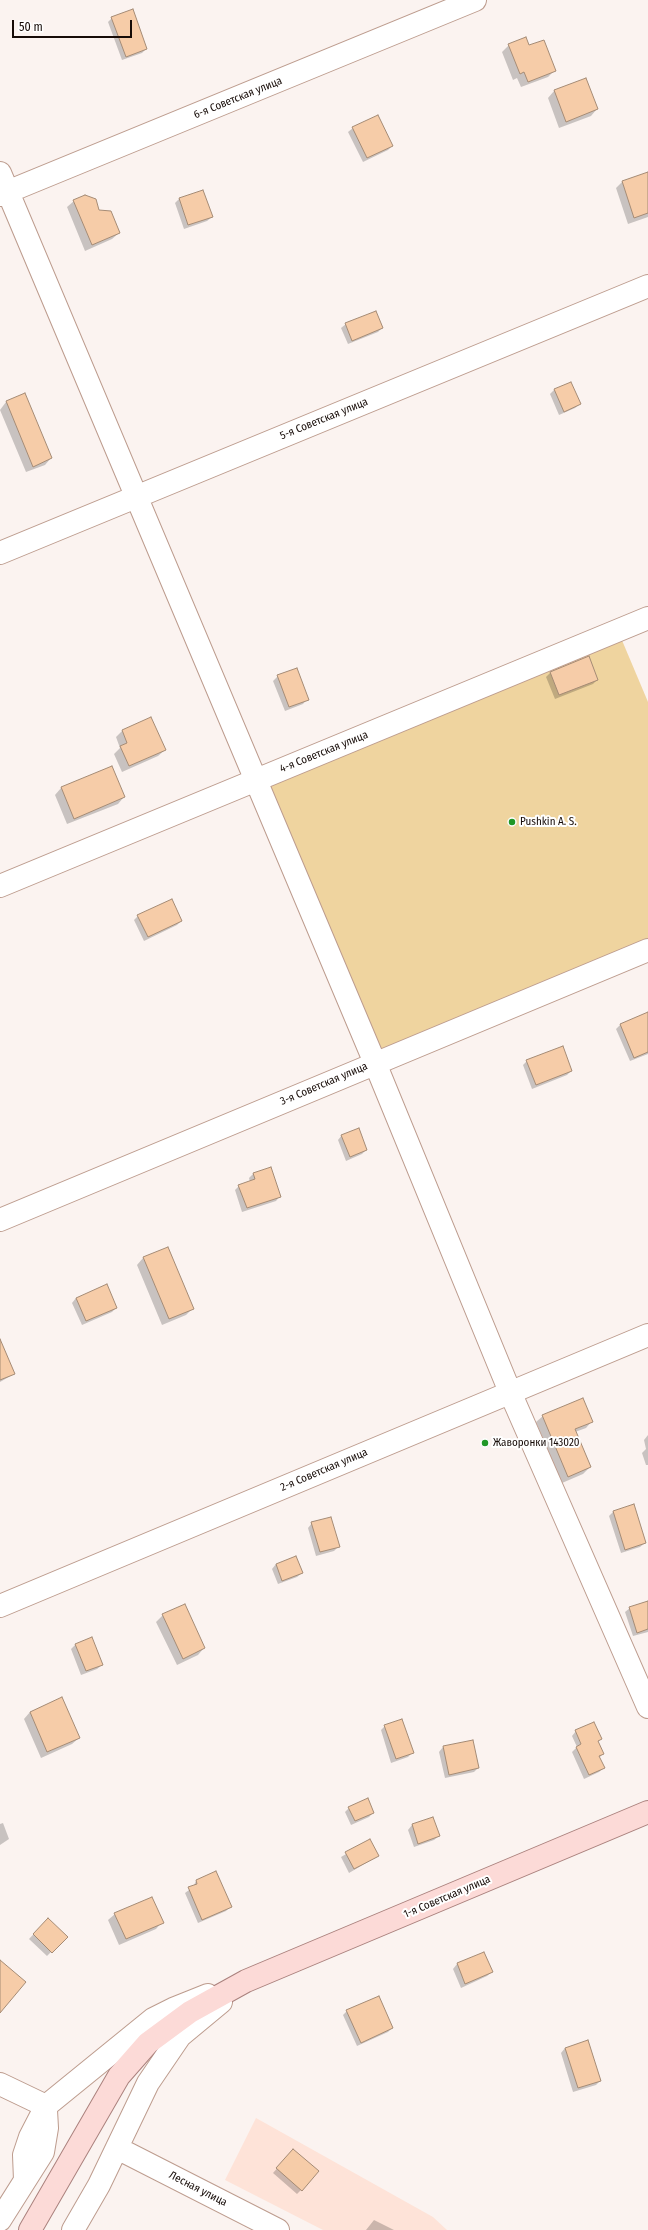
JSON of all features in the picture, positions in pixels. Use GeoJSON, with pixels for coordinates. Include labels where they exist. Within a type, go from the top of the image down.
{"type":"FeatureCollection","features":[{"type":"Feature","properties":{"kind":"main road","name":"1-я Советская улица"},"geometry":{"type":"LineString","coordinates":[[30,2230],[112,2087],[133,2059],[148,2043],[190,2012],[246,1981],[648,1812]]}},
{"type":"Feature","properties":{"kind":"street","name":"6-я Советская улица"},"geometry":{"type":"LineString","coordinates":[[3,187],[475,0]]}},
{"type":"Feature","properties":{"kind":"street"},"geometry":{"type":"LineString","coordinates":[[3,187],[136,496],[375,1063],[510,1392],[648,1707]]}},
{"type":"Feature","properties":{"kind":"street","name":"5-я Советская улица"},"geometry":{"type":"LineString","coordinates":[[0,553],[648,286]]}},
{"type":"Feature","properties":{"kind":"street","name":"4-я Советская улица"},"geometry":{"type":"LineString","coordinates":[[0,886],[648,618]]}},
{"type":"Feature","properties":{"kind":"street","name":"3-я Советская улица"},"geometry":{"type":"LineString","coordinates":[[0,1220],[648,950]]}},
{"type":"Feature","properties":{"kind":"street","name":"2-я Советская улица"},"geometry":{"type":"LineString","coordinates":[[0,1606],[510,1392],[648,1336]]}},
{"type":"Feature","properties":{"kind":"street"},"geometry":{"type":"LineString","coordinates":[[46,2106],[154,2019],[173,2008],[246,1981]]}},
{"type":"Feature","properties":{"kind":"street"},"geometry":{"type":"LineString","coordinates":[[73,2230],[117,2148],[148,2083],[180,2036],[246,1981]]}},
{"type":"Feature","properties":{"kind":"street"},"geometry":{"type":"LineString","coordinates":[[0,2084],[46,2106]]}},
{"type":"Feature","properties":{"kind":"street"},"geometry":{"type":"LineString","coordinates":[[0,2220],[43,2152],[47,2128],[46,2106]]}},
{"type":"Feature","properties":{"kind":"street","name":"Лесная улица"},"geometry":{"type":"LineString","coordinates":[[117,2148],[278,2230]]}},
{"type":"Feature","properties":{"kind":"shaded area"},"geometry":{"type":"Polygon","coordinates":[[[621,638],[648,702],[648,942],[380,1054],[268,784],[621,638]]]}},
{"type":"Feature","properties":{"kind":"shaded area"},"geometry":{"type":"Polygon","coordinates":[[[256,2118],[433,2217],[447,2230],[323,2230],[225,2180],[256,2118]]]}},
{"type":"Feature","properties":{"kind":"building"},"geometry":{"type":"Polygon","coordinates":[[[133,9],[147,49],[126,57],[111,17],[133,9]]]}},
{"type":"Feature","properties":{"kind":"building"},"geometry":{"type":"Polygon","coordinates":[[[526,37],[529,45],[544,40],[556,71],[528,82],[524,72],[520,74],[508,44],[526,37]]]}},
{"type":"Feature","properties":{"kind":"building"},"geometry":{"type":"Polygon","coordinates":[[[586,78],[598,109],[566,122],[554,90],[586,78]]]}},
{"type":"Feature","properties":{"kind":"building"},"geometry":{"type":"Polygon","coordinates":[[[378,115],[393,146],[367,158],[352,127],[378,115]]]}},
{"type":"Feature","properties":{"kind":"building"},"geometry":{"type":"Polygon","coordinates":[[[648,172],[648,213],[634,218],[622,181],[648,172]]]}},
{"type":"Feature","properties":{"kind":"building"},"geometry":{"type":"Polygon","coordinates":[[[203,190],[213,217],[188,225],[179,198],[203,190]]]}},
{"type":"Feature","properties":{"kind":"building"},"geometry":{"type":"Polygon","coordinates":[[[85,195],[96,199],[99,210],[111,211],[120,233],[92,245],[73,200],[85,195]]]}},
{"type":"Feature","properties":{"kind":"building"},"geometry":{"type":"Polygon","coordinates":[[[376,311],[383,328],[352,341],[345,323],[376,311]]]}},
{"type":"Feature","properties":{"kind":"building"},"geometry":{"type":"Polygon","coordinates":[[[571,382],[581,404],[564,412],[554,389],[571,382]]]}},
{"type":"Feature","properties":{"kind":"building"},"geometry":{"type":"Polygon","coordinates":[[[25,393],[52,458],[33,467],[6,401],[25,393]]]}},
{"type":"Feature","properties":{"kind":"building"},"geometry":{"type":"Polygon","coordinates":[[[589,656],[598,680],[559,695],[550,672],[589,656]]]}},
{"type":"Feature","properties":{"kind":"building"},"geometry":{"type":"Polygon","coordinates":[[[297,668],[309,700],[289,707],[277,675],[297,668]]]}},
{"type":"Feature","properties":{"kind":"building"},"geometry":{"type":"Polygon","coordinates":[[[151,717],[166,750],[129,766],[120,746],[127,743],[122,730],[151,717]]]}},
{"type":"Feature","properties":{"kind":"building"},"geometry":{"type":"Polygon","coordinates":[[[112,766],[125,797],[74,819],[61,787],[112,766]]]}},
{"type":"Feature","properties":{"kind":"building"},"geometry":{"type":"Polygon","coordinates":[[[172,899],[182,921],[148,937],[137,915],[172,899]]]}},
{"type":"Feature","properties":{"kind":"building"},"geometry":{"type":"Polygon","coordinates":[[[648,1012],[648,1052],[634,1058],[620,1024],[648,1012]]]}},
{"type":"Feature","properties":{"kind":"building"},"geometry":{"type":"Polygon","coordinates":[[[563,1046],[572,1071],[536,1085],[526,1060],[563,1046]]]}},
{"type":"Feature","properties":{"kind":"building"},"geometry":{"type":"Polygon","coordinates":[[[359,1128],[367,1150],[350,1157],[341,1135],[359,1128]]]}},
{"type":"Feature","properties":{"kind":"building"},"geometry":{"type":"Polygon","coordinates":[[[271,1167],[281,1197],[247,1208],[238,1185],[255,1179],[253,1173],[271,1167]]]}},
{"type":"Feature","properties":{"kind":"building"},"geometry":{"type":"Polygon","coordinates":[[[168,1247],[194,1309],[169,1319],[143,1257],[168,1247]]]}},
{"type":"Feature","properties":{"kind":"building"},"geometry":{"type":"Polygon","coordinates":[[[107,1284],[117,1308],[86,1321],[76,1298],[107,1284]]]}},
{"type":"Feature","properties":{"kind":"building"},"geometry":{"type":"Polygon","coordinates":[[[0,1339],[15,1374],[0,1380],[0,1339]]]}},
{"type":"Feature","properties":{"kind":"building"},"geometry":{"type":"Polygon","coordinates":[[[583,1398],[593,1422],[575,1429],[591,1467],[568,1477],[542,1415],[583,1398]]]}},
{"type":"Feature","properties":{"kind":"building"},"geometry":{"type":"Polygon","coordinates":[[[634,1504],[646,1543],[625,1550],[613,1511],[634,1504]]]}},
{"type":"Feature","properties":{"kind":"building"},"geometry":{"type":"Polygon","coordinates":[[[331,1517],[340,1547],[320,1552],[311,1522],[331,1517]]]}},
{"type":"Feature","properties":{"kind":"building"},"geometry":{"type":"Polygon","coordinates":[[[296,1556],[303,1573],[282,1581],[276,1564],[296,1556]]]}},
{"type":"Feature","properties":{"kind":"building"},"geometry":{"type":"Polygon","coordinates":[[[648,1601],[648,1629],[637,1633],[629,1607],[648,1601]]]}},
{"type":"Feature","properties":{"kind":"building"},"geometry":{"type":"Polygon","coordinates":[[[185,1604],[205,1648],[183,1659],[162,1614],[185,1604]]]}},
{"type":"Feature","properties":{"kind":"building"},"geometry":{"type":"Polygon","coordinates":[[[92,1637],[103,1665],[86,1671],[75,1644],[92,1637]]]}},
{"type":"Feature","properties":{"kind":"building"},"geometry":{"type":"Polygon","coordinates":[[[62,1697],[80,1738],[47,1752],[30,1712],[62,1697]]]}},
{"type":"Feature","properties":{"kind":"building"},"geometry":{"type":"Polygon","coordinates":[[[402,1719],[414,1753],[396,1759],[384,1725],[402,1719]]]}},
{"type":"Feature","properties":{"kind":"building"},"geometry":{"type":"Polygon","coordinates":[[[594,1722],[602,1739],[598,1741],[604,1754],[599,1756],[605,1768],[589,1775],[576,1747],[581,1744],[575,1730],[594,1722]]]}},
{"type":"Feature","properties":{"kind":"building"},"geometry":{"type":"Polygon","coordinates":[[[473,1740],[479,1768],[449,1775],[443,1746],[473,1740]]]}},
{"type":"Feature","properties":{"kind":"building"},"geometry":{"type":"Polygon","coordinates":[[[368,1798],[374,1813],[355,1821],[348,1807],[368,1798]]]}},
{"type":"Feature","properties":{"kind":"building"},"geometry":{"type":"Polygon","coordinates":[[[433,1817],[440,1836],[418,1844],[412,1824],[433,1817]]]}},
{"type":"Feature","properties":{"kind":"building"},"geometry":{"type":"Polygon","coordinates":[[[370,1839],[379,1856],[354,1869],[345,1852],[370,1839]]]}},
{"type":"Feature","properties":{"kind":"building"},"geometry":{"type":"Polygon","coordinates":[[[216,1871],[232,1907],[202,1920],[188,1887],[197,1884],[196,1880],[216,1871]]]}},
{"type":"Feature","properties":{"kind":"building"},"geometry":{"type":"Polygon","coordinates":[[[152,1897],[164,1923],[126,1939],[114,1913],[152,1897]]]}},
{"type":"Feature","properties":{"kind":"building"},"geometry":{"type":"Polygon","coordinates":[[[48,1918],[68,1937],[52,1953],[33,1934],[48,1918]]]}},
{"type":"Feature","properties":{"kind":"building"},"geometry":{"type":"Polygon","coordinates":[[[484,1952],[493,1972],[465,1984],[457,1963],[484,1952]]]}},
{"type":"Feature","properties":{"kind":"building"},"geometry":{"type":"Polygon","coordinates":[[[0,1960],[26,1982],[0,2013],[0,1960]]]}},
{"type":"Feature","properties":{"kind":"building"},"geometry":{"type":"Polygon","coordinates":[[[379,1996],[393,2028],[361,2043],[346,2010],[379,1996]]]}},
{"type":"Feature","properties":{"kind":"building"},"geometry":{"type":"Polygon","coordinates":[[[588,2040],[601,2081],[578,2088],[565,2048],[588,2040]]]}},
{"type":"Feature","properties":{"kind":"building"},"geometry":{"type":"Polygon","coordinates":[[[293,2149],[319,2171],[302,2191],[276,2168],[293,2149]]]}},
{"type":"Feature","properties":{"kind":"place","name":"Pushkin A. S."},"geometry":{"type":"Point","coordinates":[512,822]}},
{"type":"Feature","properties":{"kind":"place","name":"Жаворонки 143020"},"geometry":{"type":"Point","coordinates":[485,1443]}}]}
